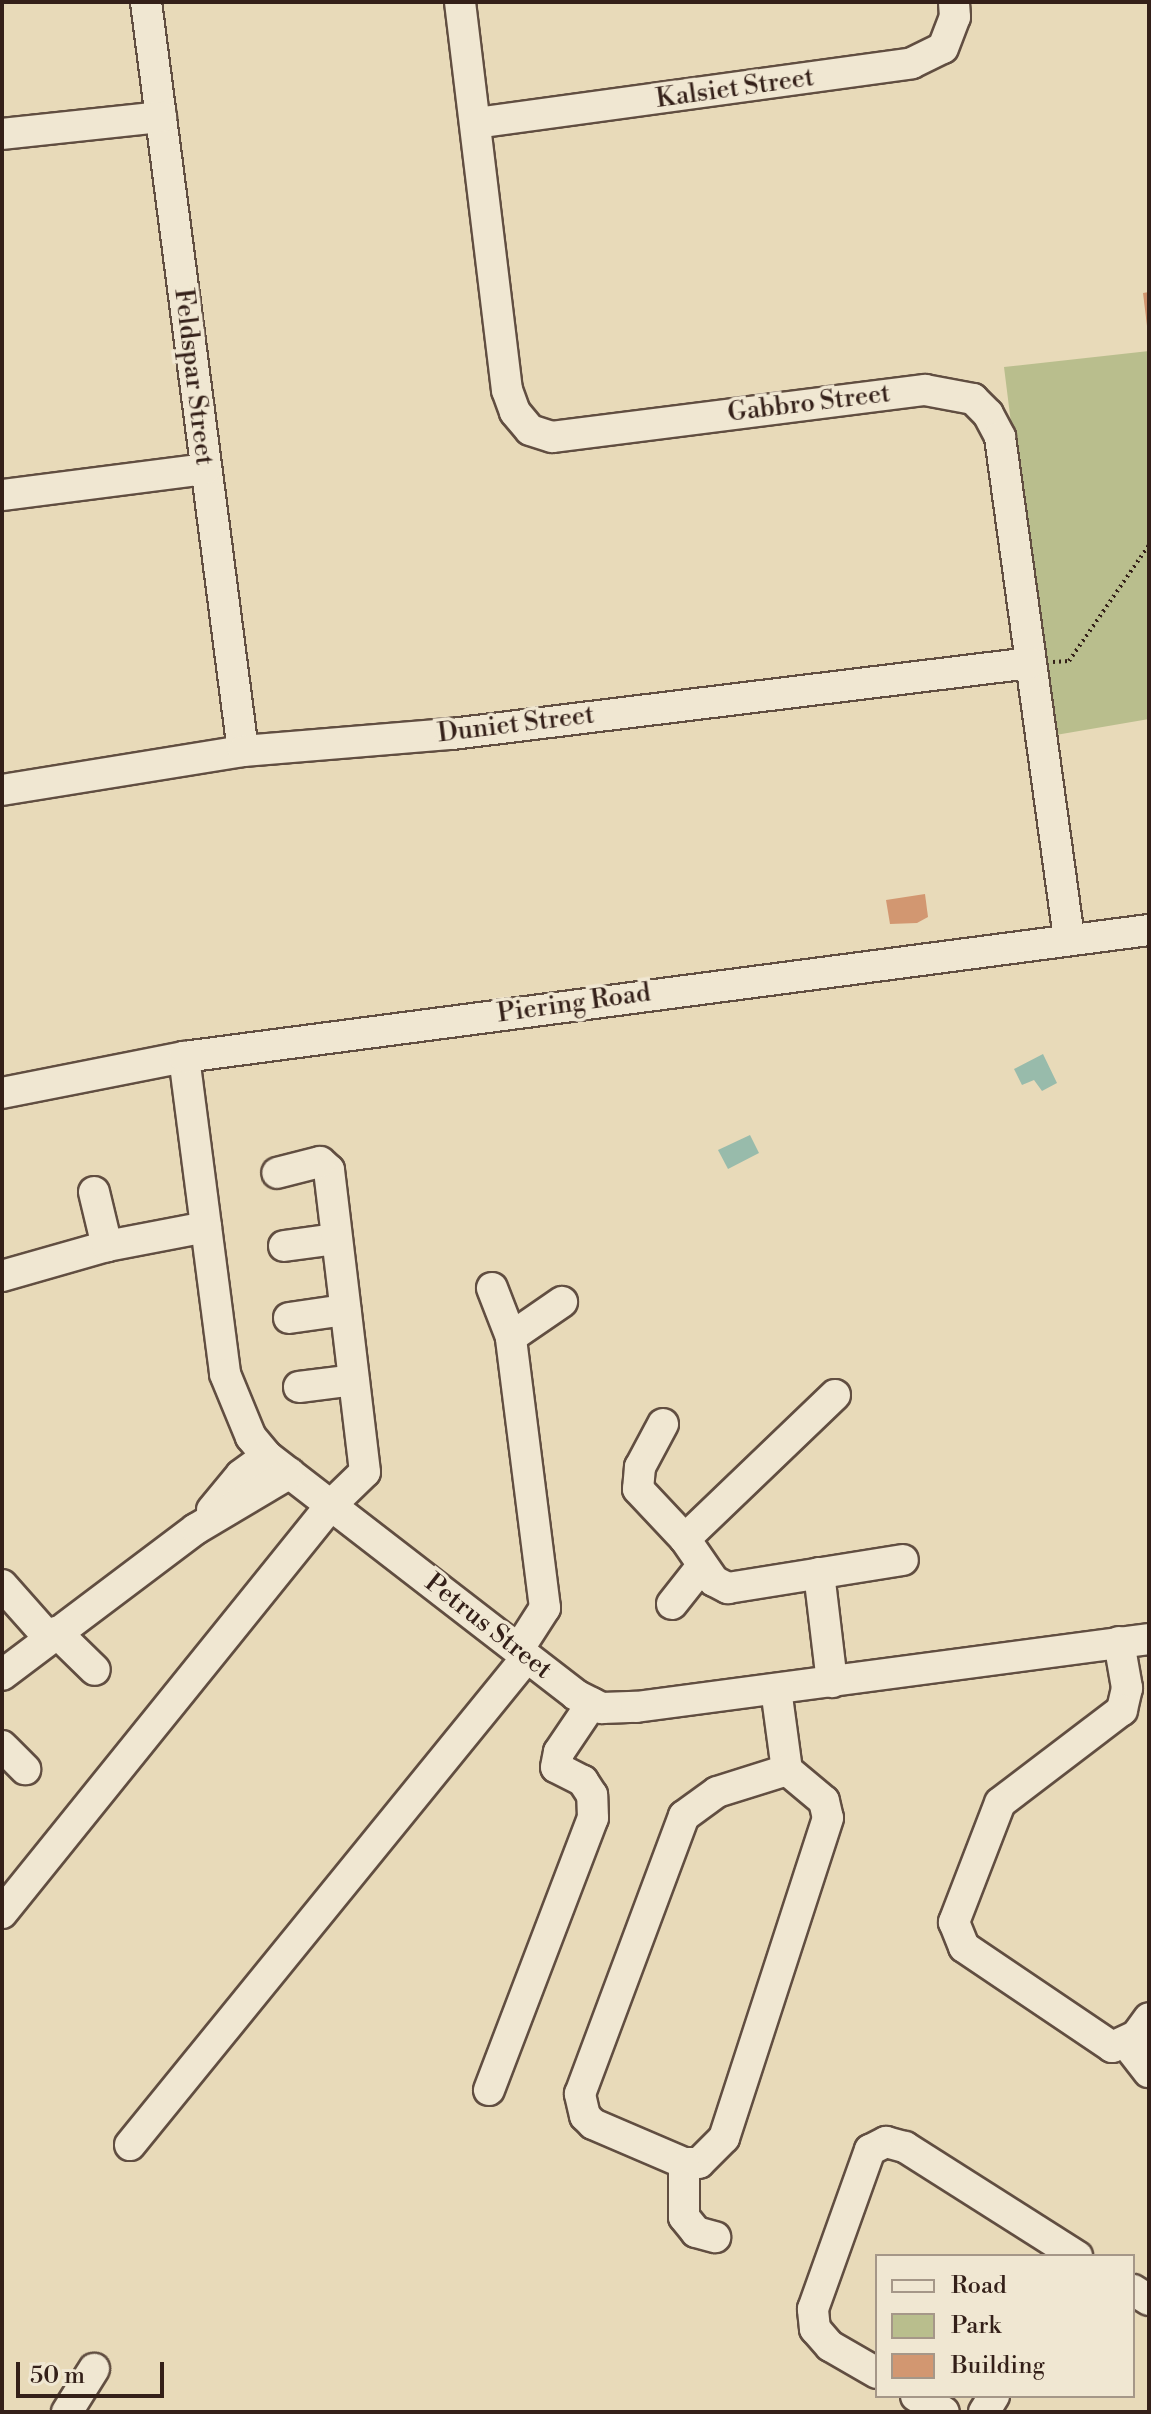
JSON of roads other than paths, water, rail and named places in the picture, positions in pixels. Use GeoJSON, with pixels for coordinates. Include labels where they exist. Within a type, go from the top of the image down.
{"type":"FeatureCollection","features":[{"type":"Feature","properties":{"kind":"street","name":"Feldspar Street"},"geometry":{"type":"LineString","coordinates":[[146,2],[243,751]]}},
{"type":"Feature","properties":{"kind":"street","name":"Gabbro Street"},"geometry":{"type":"LineString","coordinates":[[460,2],[507,390],[515,412],[530,430],[552,437],[925,390],[973,399],[1000,437],[1069,938]]}},
{"type":"Feature","properties":{"kind":"street","name":"Kalsiet Street"},"geometry":{"type":"LineString","coordinates":[[476,123],[912,63],[943,48],[955,17],[954,2]]}},
{"type":"Feature","properties":{"kind":"street"},"geometry":{"type":"LineString","coordinates":[[2,134],[161,117]]}},
{"type":"Feature","properties":{"kind":"street"},"geometry":{"type":"LineString","coordinates":[[2,495],[205,469]]}},
{"type":"Feature","properties":{"kind":"street","name":"Duniet Street"},"geometry":{"type":"LineString","coordinates":[[2,790],[243,751],[452,734],[1030,663]]}},
{"type":"Feature","properties":{"kind":"street","name":"Piering Road"},"geometry":{"type":"LineString","coordinates":[[2,1093],[184,1057],[1069,938],[1149,930]]}},
{"type":"Feature","properties":{"kind":"street","name":"Petrus Street"},"geometry":{"type":"LineString","coordinates":[[184,1057],[231,1398],[279,1464],[522,1653],[592,1703],[602,1708],[636,1707],[1134,1641]]}},
{"type":"Feature","properties":{"kind":"street"},"geometry":{"type":"LineString","coordinates":[[2,1913],[331,1505],[366,1470],[326,1166],[320,1162],[277,1173]]}},
{"type":"Feature","properties":{"kind":"street"},"geometry":{"type":"LineString","coordinates":[[94,1192],[107,1246]]}},
{"type":"Feature","properties":{"kind":"street"},"geometry":{"type":"LineString","coordinates":[[2,1276],[107,1246],[206,1227]]}},
{"type":"Feature","properties":{"kind":"street"},"geometry":{"type":"LineString","coordinates":[[284,1246],[335,1239]]}},
{"type":"Feature","properties":{"kind":"street"},"geometry":{"type":"LineString","coordinates":[[130,2145],[522,1653],[545,1608],[511,1337],[492,1288]]}},
{"type":"Feature","properties":{"kind":"street"},"geometry":{"type":"LineString","coordinates":[[511,1337],[562,1302]]}},
{"type":"Feature","properties":{"kind":"street"},"geometry":{"type":"LineString","coordinates":[[289,1318],[345,1310]]}},
{"type":"Feature","properties":{"kind":"street"},"geometry":{"type":"LineString","coordinates":[[299,1387],[354,1380]]}},
{"type":"Feature","properties":{"kind":"street"},"geometry":{"type":"LineString","coordinates":[[685,1539],[835,1395]]}},
{"type":"Feature","properties":{"kind":"street"},"geometry":{"type":"LineString","coordinates":[[663,1424],[640,1467],[638,1489],[685,1539],[702,1566],[728,1588],[903,1560]]}},
{"type":"Feature","properties":{"kind":"street"},"geometry":{"type":"LineString","coordinates":[[2,1675],[196,1529],[241,1475],[279,1464]]}},
{"type":"Feature","properties":{"kind":"street"},"geometry":{"type":"LineString","coordinates":[[672,1604],[702,1566]]}},
{"type":"Feature","properties":{"kind":"street"},"geometry":{"type":"LineString","coordinates":[[819,1573],[832,1682]]}},
{"type":"Feature","properties":{"kind":"street"},"geometry":{"type":"LineString","coordinates":[[2,1585],[52,1635],[95,1670]]}},
{"type":"Feature","properties":{"kind":"street"},"geometry":{"type":"LineString","coordinates":[[1134,1641],[1127,1688],[1135,1707],[1000,1803],[954,1922],[964,1947],[1112,2047],[1126,2043],[1149,2018]]}},
{"type":"Feature","properties":{"kind":"street"},"geometry":{"type":"LineString","coordinates":[[776,1689],[787,1770],[824,1801],[824,1833],[724,2138],[699,2163],[684,2163],[593,2124],[585,2116],[580,2094],[684,1816],[708,1796],[787,1770]]}},
{"type":"Feature","properties":{"kind":"street"},"geometry":{"type":"LineString","coordinates":[[489,2090],[593,1818],[592,1795],[583,1781],[556,1767],[559,1752],[592,1703]]}},
{"type":"Feature","properties":{"kind":"street"},"geometry":{"type":"LineString","coordinates":[[2,1746],[25,1769]]}},
{"type":"Feature","properties":{"kind":"street"},"geometry":{"type":"LineString","coordinates":[[1126,2043],[1149,2072]]}},
{"type":"Feature","properties":{"kind":"street"},"geometry":{"type":"LineString","coordinates":[[875,2372],[830,2346],[815,2329],[813,2309],[870,2150],[886,2142],[905,2147],[1074,2254]]}},
{"type":"Feature","properties":{"kind":"street"},"geometry":{"type":"LineString","coordinates":[[684,2163],[684,2217],[696,2232],[715,2237]]}},
{"type":"Feature","properties":{"kind":"street"},"geometry":{"type":"LineString","coordinates":[[67,2412],[94,2369]]}},
{"type":"Feature","properties":{"kind":"street"},"geometry":{"type":"LineString","coordinates":[[920,2398],[944,2412]]}}]}
